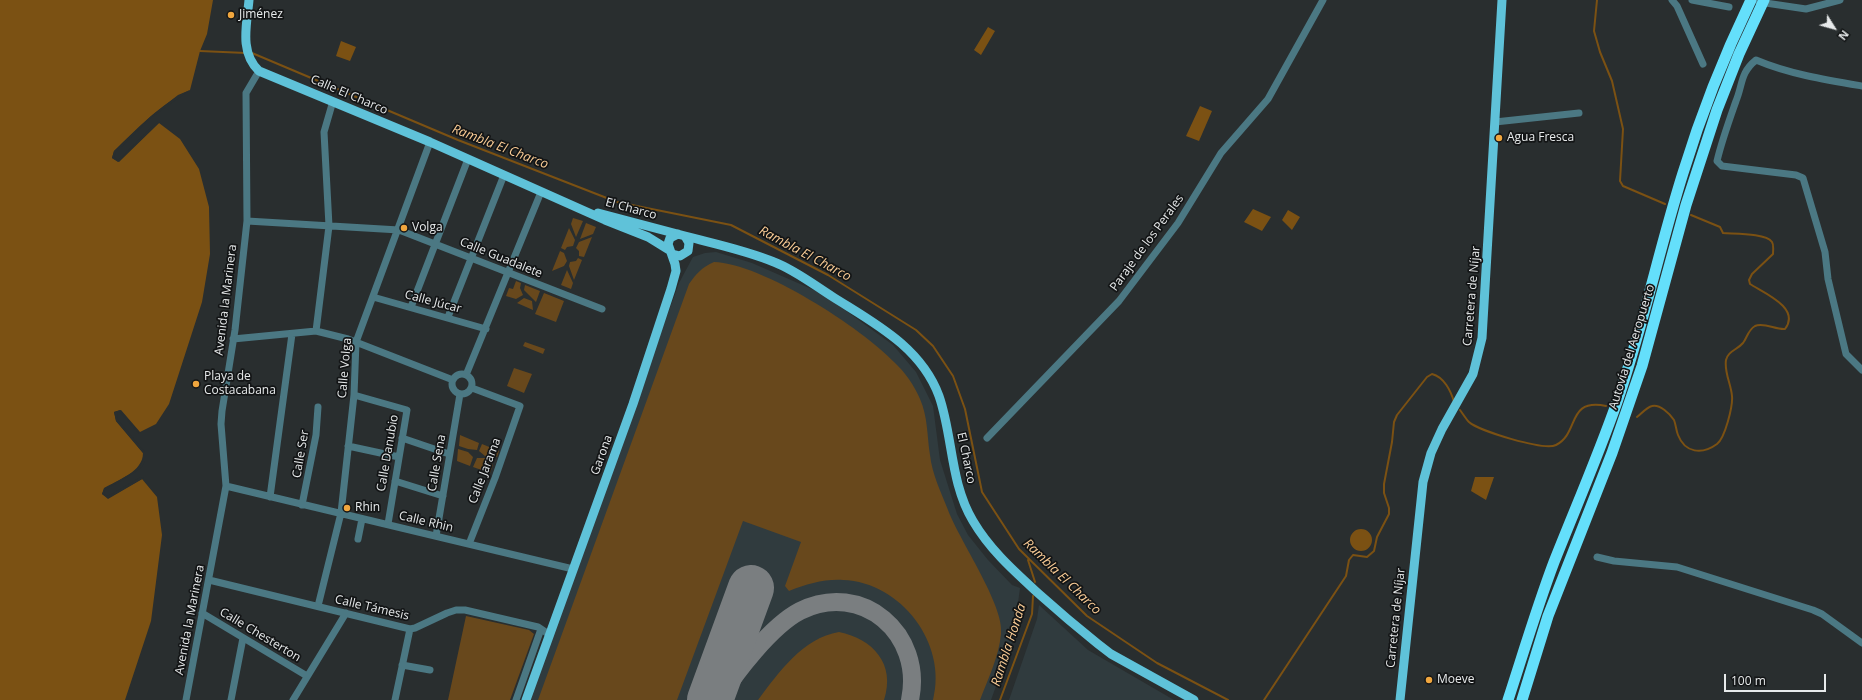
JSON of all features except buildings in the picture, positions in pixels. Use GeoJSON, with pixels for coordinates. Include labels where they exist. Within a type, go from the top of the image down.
{"type":"FeatureCollection","features":[{"type":"Feature","properties":{"kind":"highway"},"geometry":{"type":"LineString","coordinates":[[1736,32],[1747,0]]}},
{"type":"Feature","properties":{"kind":"highway","name":"Autovía del Aeropuerto"},"geometry":{"type":"LineString","coordinates":[[1508,700],[1552,570],[1617,402],[1683,172],[1699,126],[1736,32],[1751,0]]}},
{"type":"Feature","properties":{"kind":"highway","name":"Autovía del Aeropuerto"},"geometry":{"type":"LineString","coordinates":[[1522,700],[1548,616],[1612,453],[1642,366],[1686,205],[1717,110],[1755,19],[1766,0]]}},
{"type":"Feature","properties":{"kind":"main road"},"geometry":{"type":"LineString","coordinates":[[249,0],[246,48],[253,64],[259,71]]}},
{"type":"Feature","properties":{"kind":"main road","name":"Carretera de Níjar"},"geometry":{"type":"LineString","coordinates":[[1400,700],[1423,482],[1431,453],[1473,374],[1482,338],[1502,0]]}},
{"type":"Feature","properties":{"kind":"main road","name":"Calle El Charco"},"geometry":{"type":"LineString","coordinates":[[259,71],[430,142]]}},
{"type":"Feature","properties":{"kind":"main road","name":"El Charco"},"geometry":{"type":"LineString","coordinates":[[430,142],[540,192],[648,237],[671,252]]}},
{"type":"Feature","properties":{"kind":"main road","name":"El Charco"},"geometry":{"type":"LineString","coordinates":[[578,208],[708,241],[762,257],[781,265],[891,334],[911,351],[927,372],[939,397],[946,421],[958,484],[967,508],[982,536],[996,554],[1111,654],[1194,700]]}},
{"type":"Feature","properties":{"kind":"main road"},"geometry":{"type":"LineString","coordinates":[[682,235],[688,241],[688,250],[674,281],[675,264],[669,241],[673,236],[682,235]]}},
{"type":"Feature","properties":{"kind":"main road"},"geometry":{"type":"LineString","coordinates":[[671,252],[680,256],[698,243],[708,241]]}},
{"type":"Feature","properties":{"kind":"main road","name":"Garona"},"geometry":{"type":"LineString","coordinates":[[526,700],[633,404],[674,281]]}},
{"type":"Feature","properties":{"kind":"street","name":"Paraje de los Perales"},"geometry":{"type":"LineString","coordinates":[[987,438],[1119,301],[1178,223],[1221,153],[1268,99],[1323,0]]}},
{"type":"Feature","properties":{"kind":"street"},"geometry":{"type":"LineString","coordinates":[[1672,0],[1677,6],[1703,64]]}},
{"type":"Feature","properties":{"kind":"street"},"geometry":{"type":"LineString","coordinates":[[1692,0],[1730,7]]}},
{"type":"Feature","properties":{"kind":"street"},"geometry":{"type":"LineString","coordinates":[[1747,0],[1806,10],[1840,0]]}},
{"type":"Feature","properties":{"kind":"street"},"geometry":{"type":"LineString","coordinates":[[1862,86],[1801,74],[1771,66],[1756,60],[1749,66],[1740,83],[1737,99],[1722,139],[1717,160],[1722,166],[1796,175],[1803,178],[1825,252],[1828,279],[1846,354],[1862,370]]}},
{"type":"Feature","properties":{"kind":"street","name":"Avenida la Marinera"},"geometry":{"type":"LineString","coordinates":[[186,700],[226,486],[221,418],[233,339],[247,221],[246,93],[259,71]]}},
{"type":"Feature","properties":{"kind":"street"},"geometry":{"type":"LineString","coordinates":[[316,331],[329,226],[324,132],[333,101]]}},
{"type":"Feature","properties":{"kind":"street"},"geometry":{"type":"LineString","coordinates":[[1495,122],[1579,113]]}},
{"type":"Feature","properties":{"kind":"street","name":"Calle Volga"},"geometry":{"type":"LineString","coordinates":[[318,606],[341,513],[354,395],[356,342],[399,230],[430,142]]}},
{"type":"Feature","properties":{"kind":"street"},"geometry":{"type":"LineString","coordinates":[[411,307],[468,159]]}},
{"type":"Feature","properties":{"kind":"street"},"geometry":{"type":"LineString","coordinates":[[448,317],[504,175]]}},
{"type":"Feature","properties":{"kind":"street"},"geometry":{"type":"LineString","coordinates":[[466,375],[540,192]]}},
{"type":"Feature","properties":{"kind":"street","name":"Calle Guadalete"},"geometry":{"type":"LineString","coordinates":[[247,221],[399,230],[602,309]]}},
{"type":"Feature","properties":{"kind":"street","name":"Calle Júcar"},"geometry":{"type":"LineString","coordinates":[[374,297],[486,328]]}},
{"type":"Feature","properties":{"kind":"street"},"geometry":{"type":"LineString","coordinates":[[233,339],[316,331],[335,334],[453,380]]}},
{"type":"Feature","properties":{"kind":"street"},"geometry":{"type":"LineString","coordinates":[[270,497],[292,334]]}},
{"type":"Feature","properties":{"kind":"street"},"geometry":{"type":"LineString","coordinates":[[460,374],[466,375],[471,379],[472,388],[468,392],[460,394],[454,389],[453,380],[460,374]]}},
{"type":"Feature","properties":{"kind":"street","name":"Calle Jarama"},"geometry":{"type":"LineString","coordinates":[[469,544],[495,478],[520,406],[472,388]]}},
{"type":"Feature","properties":{"kind":"street","name":"Calle Sena"},"geometry":{"type":"LineString","coordinates":[[436,536],[460,394]]}},
{"type":"Feature","properties":{"kind":"street","name":"Calle Danubio"},"geometry":{"type":"LineString","coordinates":[[354,395],[407,410],[388,524]]}},
{"type":"Feature","properties":{"kind":"street","name":"Calle Ser"},"geometry":{"type":"LineString","coordinates":[[302,505],[316,435],[318,407]]}},
{"type":"Feature","properties":{"kind":"street"},"geometry":{"type":"LineString","coordinates":[[402,438],[450,454]]}},
{"type":"Feature","properties":{"kind":"street"},"geometry":{"type":"LineString","coordinates":[[348,446],[399,457]]}},
{"type":"Feature","properties":{"kind":"street"},"geometry":{"type":"LineString","coordinates":[[395,481],[443,496]]}},
{"type":"Feature","properties":{"kind":"street","name":"Calle Rhin"},"geometry":{"type":"LineString","coordinates":[[226,486],[573,569]]}},
{"type":"Feature","properties":{"kind":"street"},"geometry":{"type":"LineString","coordinates":[[358,539],[362,519]]}},
{"type":"Feature","properties":{"kind":"street"},"geometry":{"type":"LineString","coordinates":[[1597,558],[1614,561],[1677,566],[1749,589],[1822,614],[1862,643]]}},
{"type":"Feature","properties":{"kind":"street","name":"Calle Támesis"},"geometry":{"type":"LineString","coordinates":[[209,580],[410,629],[456,610],[465,610],[542,629],[550,635]]}},
{"type":"Feature","properties":{"kind":"street","name":"Calle Chesterton"},"geometry":{"type":"LineString","coordinates":[[202,613],[307,676]]}},
{"type":"Feature","properties":{"kind":"street"},"geometry":{"type":"LineString","coordinates":[[293,700],[346,613]]}},
{"type":"Feature","properties":{"kind":"street"},"geometry":{"type":"LineString","coordinates":[[516,700],[542,629],[558,614]]}},
{"type":"Feature","properties":{"kind":"street"},"geometry":{"type":"LineString","coordinates":[[395,700],[410,629]]}},
{"type":"Feature","properties":{"kind":"street"},"geometry":{"type":"LineString","coordinates":[[231,700],[243,638]]}},
{"type":"Feature","properties":{"kind":"street"},"geometry":{"type":"LineString","coordinates":[[402,665],[430,670]]}},
{"type":"Feature","properties":{"kind":"shaded area"},"geometry":{"type":"Polygon","coordinates":[[[0,0],[213,0],[207,34],[200,51],[190,90],[159,109],[114,151],[112,158],[119,162],[159,123],[180,139],[199,169],[209,207],[210,254],[202,302],[169,404],[156,424],[140,432],[121,410],[114,412],[116,421],[143,453],[142,460],[129,475],[104,488],[102,494],[108,498],[142,479],[157,497],[162,535],[151,621],[125,700],[0,700],[0,0]]]}},
{"type":"Feature","properties":{"kind":"shaded area"},"geometry":{"type":"Polygon","coordinates":[[[988,27],[995,31],[981,55],[974,50],[988,27]]]}},
{"type":"Feature","properties":{"kind":"shaded area"},"geometry":{"type":"Polygon","coordinates":[[[341,41],[356,47],[350,61],[336,56],[341,41]]]}},
{"type":"Feature","properties":{"kind":"shaded area"},"geometry":{"type":"Polygon","coordinates":[[[1200,106],[1212,111],[1199,141],[1186,136],[1200,106]]]}},
{"type":"Feature","properties":{"kind":"shaded area"},"geometry":{"type":"Polygon","coordinates":[[[1253,209],[1271,217],[1262,231],[1244,222],[1253,209]]]}},
{"type":"Feature","properties":{"kind":"shaded area"},"geometry":{"type":"Polygon","coordinates":[[[1288,210],[1300,217],[1292,230],[1282,220],[1288,210]]]}},
{"type":"Feature","properties":{"kind":"shaded area"},"geometry":{"type":"Polygon","coordinates":[[[573,218],[583,221],[576,237],[571,224],[573,218]]]}},
{"type":"Feature","properties":{"kind":"shaded area"},"geometry":{"type":"Polygon","coordinates":[[[586,223],[596,227],[593,234],[580,239],[586,223]]]}},
{"type":"Feature","properties":{"kind":"shaded area"},"geometry":{"type":"Polygon","coordinates":[[[569,228],[575,240],[573,246],[567,247],[565,250],[561,248],[569,228]]]}},
{"type":"Feature","properties":{"kind":"shaded area"},"geometry":{"type":"Polygon","coordinates":[[[592,237],[584,257],[579,256],[579,251],[576,248],[579,242],[592,237]]]}},
{"type":"Feature","properties":{"kind":"shaded area"},"geometry":{"type":"Polygon","coordinates":[[[560,251],[564,253],[567,261],[564,266],[552,271],[560,251]]]}},
{"type":"Feature","properties":{"kind":"shaded area"},"geometry":{"type":"Polygon","coordinates":[[[716,252],[752,263],[823,294],[893,345],[916,372],[933,406],[940,460],[957,514],[968,535],[988,560],[1012,585],[1020,588],[1018,625],[991,700],[527,700],[679,283],[693,257],[705,253],[716,252]]]}},
{"type":"Feature","properties":{"kind":"shaded area"},"geometry":{"type":"Polygon","coordinates":[[[578,258],[582,260],[574,280],[569,266],[570,262],[576,261],[578,258]]]}},
{"type":"Feature","properties":{"kind":"shaded area"},"geometry":{"type":"Polygon","coordinates":[[[714,262],[734,265],[757,273],[810,300],[859,332],[879,348],[902,370],[912,384],[925,413],[931,462],[937,483],[954,523],[989,590],[1000,622],[1001,634],[998,651],[980,700],[933,700],[936,679],[933,658],[926,638],[915,620],[901,604],[884,592],[864,583],[843,580],[816,582],[789,591],[785,586],[801,542],[743,521],[677,700],[538,700],[689,284],[700,271],[714,262]]]}},
{"type":"Feature","properties":{"kind":"shaded area"},"geometry":{"type":"Polygon","coordinates":[[[567,270],[573,283],[571,289],[561,285],[567,270]]]}},
{"type":"Feature","properties":{"kind":"shaded area"},"geometry":{"type":"Polygon","coordinates":[[[516,281],[521,283],[520,288],[523,295],[516,299],[506,296],[509,288],[513,289],[516,281]]]}},
{"type":"Feature","properties":{"kind":"shaded area"},"geometry":{"type":"Polygon","coordinates":[[[525,285],[540,291],[536,302],[524,290],[525,285]]]}},
{"type":"Feature","properties":{"kind":"shaded area"},"geometry":{"type":"Polygon","coordinates":[[[544,293],[564,301],[556,322],[535,314],[544,293]]]}},
{"type":"Feature","properties":{"kind":"shaded area"},"geometry":{"type":"Polygon","coordinates":[[[524,298],[532,301],[533,310],[517,303],[524,298]]]}},
{"type":"Feature","properties":{"kind":"shaded area"},"geometry":{"type":"Polygon","coordinates":[[[525,342],[545,349],[543,354],[523,346],[525,342]]]}},
{"type":"Feature","properties":{"kind":"shaded area"},"geometry":{"type":"Polygon","coordinates":[[[514,368],[532,374],[524,393],[507,386],[514,368]]]}},
{"type":"Feature","properties":{"kind":"shaded area"},"geometry":{"type":"Polygon","coordinates":[[[460,435],[479,443],[477,450],[459,446],[460,435]]]}},
{"type":"Feature","properties":{"kind":"shaded area"},"geometry":{"type":"Polygon","coordinates":[[[482,444],[499,451],[497,457],[494,456],[490,463],[493,465],[490,473],[473,467],[477,458],[485,458],[485,456],[479,451],[482,444]]]}},
{"type":"Feature","properties":{"kind":"shaded area"},"geometry":{"type":"Polygon","coordinates":[[[458,449],[468,452],[473,457],[470,466],[457,461],[458,449]]]}},
{"type":"Feature","properties":{"kind":"shaded area"},"geometry":{"type":"Polygon","coordinates":[[[1475,477],[1494,477],[1486,500],[1471,491],[1475,477]]]}},
{"type":"Feature","properties":{"kind":"shaded area"},"geometry":{"type":"Polygon","coordinates":[[[1361,529],[1369,532],[1372,540],[1369,548],[1361,551],[1353,548],[1350,540],[1353,532],[1361,529]]]}},
{"type":"Feature","properties":{"kind":"shaded area"},"geometry":{"type":"Polygon","coordinates":[[[1039,605],[1088,650],[1174,700],[1009,700],[1037,619],[1039,605]]]}},
{"type":"Feature","properties":{"kind":"shaded area"},"geometry":{"type":"Polygon","coordinates":[[[466,616],[529,630],[534,634],[510,700],[448,700],[466,616]]]}},
{"type":"Feature","properties":{"kind":"shaded area"},"geometry":{"type":"Polygon","coordinates":[[[839,632],[851,635],[862,641],[879,655],[887,675],[887,687],[884,700],[758,700],[774,678],[803,649],[826,635],[839,632]]]}},
{"type":"Feature","properties":{"kind":"pier"},"geometry":{"type":"Polygon","coordinates":[[[190,90],[152,117],[116,152],[114,157],[118,160],[158,121],[161,121],[118,162],[112,158],[114,151],[151,116],[178,95],[190,90]]]}},
{"type":"Feature","properties":{"kind":"pier"},"geometry":{"type":"Polygon","coordinates":[[[120,410],[141,434],[139,434],[120,412],[117,413],[118,420],[145,452],[145,461],[142,467],[105,490],[104,494],[108,496],[141,477],[144,478],[108,499],[102,494],[104,489],[133,472],[140,466],[143,460],[143,453],[116,421],[114,412],[120,410]]]}},
{"type":"Feature","properties":{"kind":"waterway"},"geometry":{"type":"LineString","coordinates":[[1597,0],[1594,31],[1600,52],[1612,81],[1623,129],[1620,181],[1623,186],[1665,204]]}},
{"type":"Feature","properties":{"kind":"waterway","name":"Rambla El Charco"},"geometry":{"type":"LineString","coordinates":[[200,51],[246,53]]}},
{"type":"Feature","properties":{"kind":"waterway","name":"Rambla El Charco"},"geometry":{"type":"LineString","coordinates":[[252,53],[458,140],[617,202],[731,225],[828,275],[916,330],[933,346],[953,376],[965,409],[982,492],[1019,549],[1087,616],[1157,663],[1228,700]]}},
{"type":"Feature","properties":{"kind":"waterway"},"geometry":{"type":"LineString","coordinates":[[1637,417],[1646,409],[1652,406],[1658,406],[1667,412],[1674,420],[1677,433],[1685,446],[1689,449],[1700,451],[1711,448],[1720,441],[1726,429],[1730,414],[1732,396],[1726,369],[1727,357],[1743,343],[1749,332],[1755,326],[1766,325],[1785,329],[1789,321],[1785,308],[1779,302],[1750,284],[1749,280],[1752,274],[1773,254],[1772,242],[1769,239],[1757,235],[1723,233],[1720,227],[1691,215]]}},
{"type":"Feature","properties":{"kind":"waterway"},"geometry":{"type":"LineString","coordinates":[[1264,700],[1346,576],[1349,560],[1353,555],[1367,557],[1374,551],[1377,537],[1389,514],[1389,508],[1384,493],[1384,484],[1392,442],[1394,422],[1397,415],[1427,377],[1432,374],[1443,381],[1451,393],[1454,402]]}},
{"type":"Feature","properties":{"kind":"waterway"},"geometry":{"type":"LineString","coordinates":[[1460,410],[1469,422],[1475,426],[1498,435],[1526,443],[1549,446],[1556,445],[1563,440],[1575,418],[1585,407],[1593,405],[1606,406]]}},
{"type":"Feature","properties":{"kind":"waterway","name":"Rambla Honda"},"geometry":{"type":"LineString","coordinates":[[1028,560],[1035,582]]}},
{"type":"Feature","properties":{"kind":"waterway","name":"Rambla Honda"},"geometry":{"type":"LineString","coordinates":[[1000,700],[1032,614],[1033,596]]}},
{"type":"Feature","properties":{"kind":"taxiway"},"geometry":{"type":"LineString","coordinates":[[718,700],[754,651],[777,627],[800,611],[823,603],[845,603],[866,608],[884,619],[898,635],[907,654],[912,676],[910,700]]}},
{"type":"Feature","properties":{"kind":"runway"},"geometry":{"type":"LineString","coordinates":[[710,700],[751,588]]}},
{"type":"Feature","properties":{"kind":"place","name":"Jiménez"},"geometry":{"type":"Point","coordinates":[231,15]}},
{"type":"Feature","properties":{"kind":"place","name":"Agua Fresca"},"geometry":{"type":"Point","coordinates":[1499,138]}},
{"type":"Feature","properties":{"kind":"place","name":"Volga"},"geometry":{"type":"Point","coordinates":[404,228]}},
{"type":"Feature","properties":{"kind":"place","name":"Playa de Costacabana"},"geometry":{"type":"Point","coordinates":[196,384]}},
{"type":"Feature","properties":{"kind":"place","name":"Rhin"},"geometry":{"type":"Point","coordinates":[347,508]}},
{"type":"Feature","properties":{"kind":"place","name":"Moeve"},"geometry":{"type":"Point","coordinates":[1429,680]}}]}
